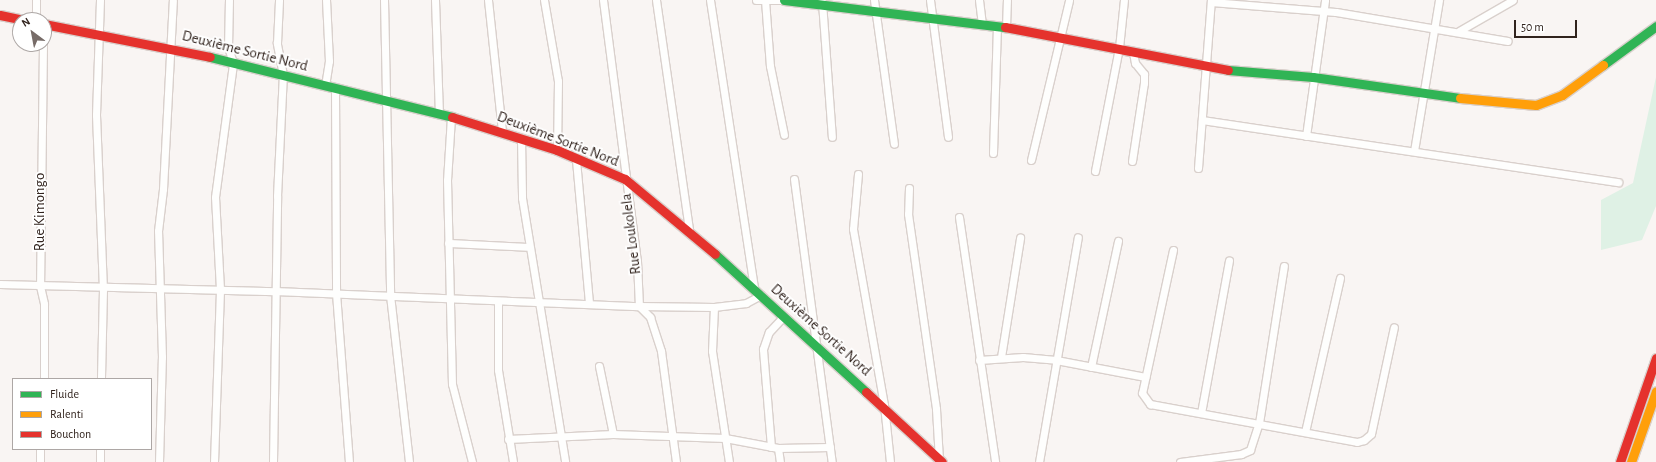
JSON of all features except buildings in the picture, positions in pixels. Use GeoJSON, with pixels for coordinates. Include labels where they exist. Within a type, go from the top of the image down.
{"type":"FeatureCollection","features":[{"type":"Feature","properties":{"kind":"main road"},"geometry":{"type":"LineString","coordinates":[[784,0],[822,3],[876,12],[932,17],[1001,27],[1119,48],[1133,53],[1205,68],[1313,77],[1521,106],[1551,101],[1656,26]]}},
{"type":"Feature","properties":{"kind":"main road"},"geometry":{"type":"LineString","coordinates":[[0,15],[12,18]]}},
{"type":"Feature","properties":{"kind":"main road","name":"Deuxième Sortie Nord"},"geometry":{"type":"LineString","coordinates":[[52,25],[102,32],[439,113],[557,150],[576,160],[625,179],[689,230],[757,292],[782,318],[884,405],[940,460]]}},
{"type":"Feature","properties":{"kind":"main road"},"geometry":{"type":"LineString","coordinates":[[1620,462],[1656,358]]}},
{"type":"Feature","properties":{"kind":"main road"},"geometry":{"type":"LineString","coordinates":[[1631,462],[1656,391]]}},
{"type":"Feature","properties":{"kind":"street"},"geometry":{"type":"LineString","coordinates":[[36,0],[36,12]]}},
{"type":"Feature","properties":{"kind":"street"},"geometry":{"type":"LineString","coordinates":[[100,0],[102,32],[96,122],[104,289],[102,378]]}},
{"type":"Feature","properties":{"kind":"street"},"geometry":{"type":"LineString","coordinates":[[159,462],[160,287],[158,231],[172,48],[173,0]]}},
{"type":"Feature","properties":{"kind":"street"},"geometry":{"type":"LineString","coordinates":[[214,462],[220,289],[215,197],[233,63],[228,47],[229,0]]}},
{"type":"Feature","properties":{"kind":"street"},"geometry":{"type":"LineString","coordinates":[[273,462],[275,291],[283,75],[278,43],[279,0]]}},
{"type":"Feature","properties":{"kind":"street"},"geometry":{"type":"LineString","coordinates":[[325,86],[329,55],[326,0]]}},
{"type":"Feature","properties":{"kind":"street"},"geometry":{"type":"LineString","coordinates":[[384,0],[390,295],[408,462]]}},
{"type":"Feature","properties":{"kind":"street"},"geometry":{"type":"LineString","coordinates":[[435,0],[439,113]]}},
{"type":"Feature","properties":{"kind":"street"},"geometry":{"type":"LineString","coordinates":[[488,0],[502,132]]}},
{"type":"Feature","properties":{"kind":"street"},"geometry":{"type":"LineString","coordinates":[[544,0],[558,82],[557,150]]}},
{"type":"Feature","properties":{"kind":"street","name":"Rue Loukolela"},"geometry":{"type":"LineString","coordinates":[[604,0],[636,261],[639,306]]}},
{"type":"Feature","properties":{"kind":"street"},"geometry":{"type":"LineString","coordinates":[[656,0],[689,230]]}},
{"type":"Feature","properties":{"kind":"street"},"geometry":{"type":"LineString","coordinates":[[0,284],[104,289],[160,287],[220,289],[452,297],[498,302],[590,302],[639,306],[714,307],[746,302],[757,292],[710,0]]}},
{"type":"Feature","properties":{"kind":"street"},"geometry":{"type":"LineString","coordinates":[[756,0],[780,0]]}},
{"type":"Feature","properties":{"kind":"street"},"geometry":{"type":"LineString","coordinates":[[874,0],[894,144]]}},
{"type":"Feature","properties":{"kind":"street"},"geometry":{"type":"LineString","coordinates":[[930,0],[948,137]]}},
{"type":"Feature","properties":{"kind":"street"},"geometry":{"type":"LineString","coordinates":[[979,0],[982,24]]}},
{"type":"Feature","properties":{"kind":"street"},"geometry":{"type":"LineString","coordinates":[[993,153],[1001,27],[1007,0]]}},
{"type":"Feature","properties":{"kind":"street"},"geometry":{"type":"LineString","coordinates":[[1031,160],[1068,0]]}},
{"type":"Feature","properties":{"kind":"street"},"geometry":{"type":"LineString","coordinates":[[1095,171],[1119,48],[1124,0]]}},
{"type":"Feature","properties":{"kind":"street"},"geometry":{"type":"LineString","coordinates":[[1306,136],[1313,77],[1325,0]]}},
{"type":"Feature","properties":{"kind":"street"},"geometry":{"type":"LineString","coordinates":[[1414,151],[1439,0]]}},
{"type":"Feature","properties":{"kind":"street"},"geometry":{"type":"LineString","coordinates":[[1459,31],[1514,0]]}},
{"type":"Feature","properties":{"kind":"street"},"geometry":{"type":"LineString","coordinates":[[765,1],[770,66],[784,135]]}},
{"type":"Feature","properties":{"kind":"street"},"geometry":{"type":"LineString","coordinates":[[1198,168],[1211,1],[1324,12],[1434,27],[1508,41]]}},
{"type":"Feature","properties":{"kind":"street"},"geometry":{"type":"LineString","coordinates":[[822,3],[832,137]]}},
{"type":"Feature","properties":{"kind":"street","name":"Rue Kimongo"},"geometry":{"type":"LineString","coordinates":[[43,52],[40,286],[44,304],[44,378]]}},
{"type":"Feature","properties":{"kind":"street"},"geometry":{"type":"LineString","coordinates":[[1132,161],[1144,83],[1144,74],[1135,63],[1133,53]]}},
{"type":"Feature","properties":{"kind":"street"},"geometry":{"type":"LineString","coordinates":[[335,88],[336,293],[349,462]]}},
{"type":"Feature","properties":{"kind":"street"},"geometry":{"type":"LineString","coordinates":[[451,117],[447,180],[448,243],[452,297],[452,384],[472,462]]}},
{"type":"Feature","properties":{"kind":"street"},"geometry":{"type":"LineString","coordinates":[[1202,120],[1414,151],[1492,166],[1618,182]]}},
{"type":"Feature","properties":{"kind":"street"},"geometry":{"type":"LineString","coordinates":[[521,138],[521,182],[529,247],[540,301],[565,462]]}},
{"type":"Feature","properties":{"kind":"street"},"geometry":{"type":"LineString","coordinates":[[576,160],[590,302]]}},
{"type":"Feature","properties":{"kind":"street"},"geometry":{"type":"LineString","coordinates":[[858,174],[853,229],[884,405],[890,462]]}},
{"type":"Feature","properties":{"kind":"street"},"geometry":{"type":"LineString","coordinates":[[794,179],[832,462]]}},
{"type":"Feature","properties":{"kind":"street"},"geometry":{"type":"LineString","coordinates":[[909,188],[908,214],[936,410],[940,460]]}},
{"type":"Feature","properties":{"kind":"street"},"geometry":{"type":"LineString","coordinates":[[959,217],[995,462]]}},
{"type":"Feature","properties":{"kind":"street"},"geometry":{"type":"LineString","coordinates":[[1001,357],[1020,238]]}},
{"type":"Feature","properties":{"kind":"street"},"geometry":{"type":"LineString","coordinates":[[1039,462],[1078,238]]}},
{"type":"Feature","properties":{"kind":"street"},"geometry":{"type":"LineString","coordinates":[[1091,367],[1118,241]]}},
{"type":"Feature","properties":{"kind":"street"},"geometry":{"type":"LineString","coordinates":[[448,243],[529,247]]}},
{"type":"Feature","properties":{"kind":"street"},"geometry":{"type":"LineString","coordinates":[[1173,250],[1142,393],[1150,404],[1356,442],[1370,434],[1394,327]]}},
{"type":"Feature","properties":{"kind":"street"},"geometry":{"type":"LineString","coordinates":[[1201,413],[1229,261]]}},
{"type":"Feature","properties":{"kind":"street"},"geometry":{"type":"LineString","coordinates":[[1180,462],[1241,454],[1250,450],[1259,423],[1284,266]]}},
{"type":"Feature","properties":{"kind":"street"},"geometry":{"type":"LineString","coordinates":[[1305,432],[1340,278]]}},
{"type":"Feature","properties":{"kind":"street"},"geometry":{"type":"LineString","coordinates":[[498,302],[498,370],[513,462]]}},
{"type":"Feature","properties":{"kind":"street"},"geometry":{"type":"LineString","coordinates":[[639,306],[650,317],[661,351],[670,436],[676,462]]}},
{"type":"Feature","properties":{"kind":"street"},"geometry":{"type":"LineString","coordinates":[[714,307],[712,351],[729,462]]}},
{"type":"Feature","properties":{"kind":"street"},"geometry":{"type":"LineString","coordinates":[[780,462],[774,447],[763,349],[765,339],[782,318]]}},
{"type":"Feature","properties":{"kind":"street"},"geometry":{"type":"LineString","coordinates":[[979,360],[1001,357],[1056,360],[1145,377]]}},
{"type":"Feature","properties":{"kind":"street"},"geometry":{"type":"LineString","coordinates":[[599,366],[614,434]]}},
{"type":"Feature","properties":{"kind":"street"},"geometry":{"type":"LineString","coordinates":[[508,438],[560,434],[614,434],[725,438],[774,447],[830,447]]}},
{"type":"Feature","properties":{"kind":"street"},"geometry":{"type":"LineString","coordinates":[[40,450],[40,462]]}},
{"type":"Feature","properties":{"kind":"street"},"geometry":{"type":"LineString","coordinates":[[100,450],[100,462]]}},
{"type":"Feature","properties":{"kind":"green space"},"geometry":{"type":"Polygon","coordinates":[[[1656,77],[1656,206],[1642,240],[1601,250],[1601,200],[1633,183],[1656,77]]]}},
{"type":"Feature","properties":{"kind":"traffic: fast"},"geometry":{"type":"LineString","coordinates":[[784,0],[1005,27]]}},
{"type":"Feature","properties":{"kind":"traffic: fast"},"geometry":{"type":"LineString","coordinates":[[1603,65],[1656,26]]}},
{"type":"Feature","properties":{"kind":"traffic: fast"},"geometry":{"type":"LineString","coordinates":[[210,57],[452,117]]}},
{"type":"Feature","properties":{"kind":"traffic: fast"},"geometry":{"type":"LineString","coordinates":[[1228,70],[1313,77],[1460,98]]}},
{"type":"Feature","properties":{"kind":"traffic: fast"},"geometry":{"type":"LineString","coordinates":[[715,254],[866,392]]}},
{"type":"Feature","properties":{"kind":"traffic: slow"},"geometry":{"type":"LineString","coordinates":[[1460,98],[1536,105],[1562,95],[1603,65]]}},
{"type":"Feature","properties":{"kind":"traffic: slow"},"geometry":{"type":"LineString","coordinates":[[1631,462],[1656,391]]}},
{"type":"Feature","properties":{"kind":"traffic: jam"},"geometry":{"type":"LineString","coordinates":[[0,15],[12,18]]}},
{"type":"Feature","properties":{"kind":"traffic: jam"},"geometry":{"type":"LineString","coordinates":[[52,26],[210,57]]}},
{"type":"Feature","properties":{"kind":"traffic: jam"},"geometry":{"type":"LineString","coordinates":[[1005,27],[1228,70]]}},
{"type":"Feature","properties":{"kind":"traffic: jam"},"geometry":{"type":"LineString","coordinates":[[452,117],[557,150],[625,179],[715,254]]}},
{"type":"Feature","properties":{"kind":"traffic: jam"},"geometry":{"type":"LineString","coordinates":[[1620,462],[1656,358]]}},
{"type":"Feature","properties":{"kind":"traffic: jam"},"geometry":{"type":"LineString","coordinates":[[866,392],[942,462]]}}]}
